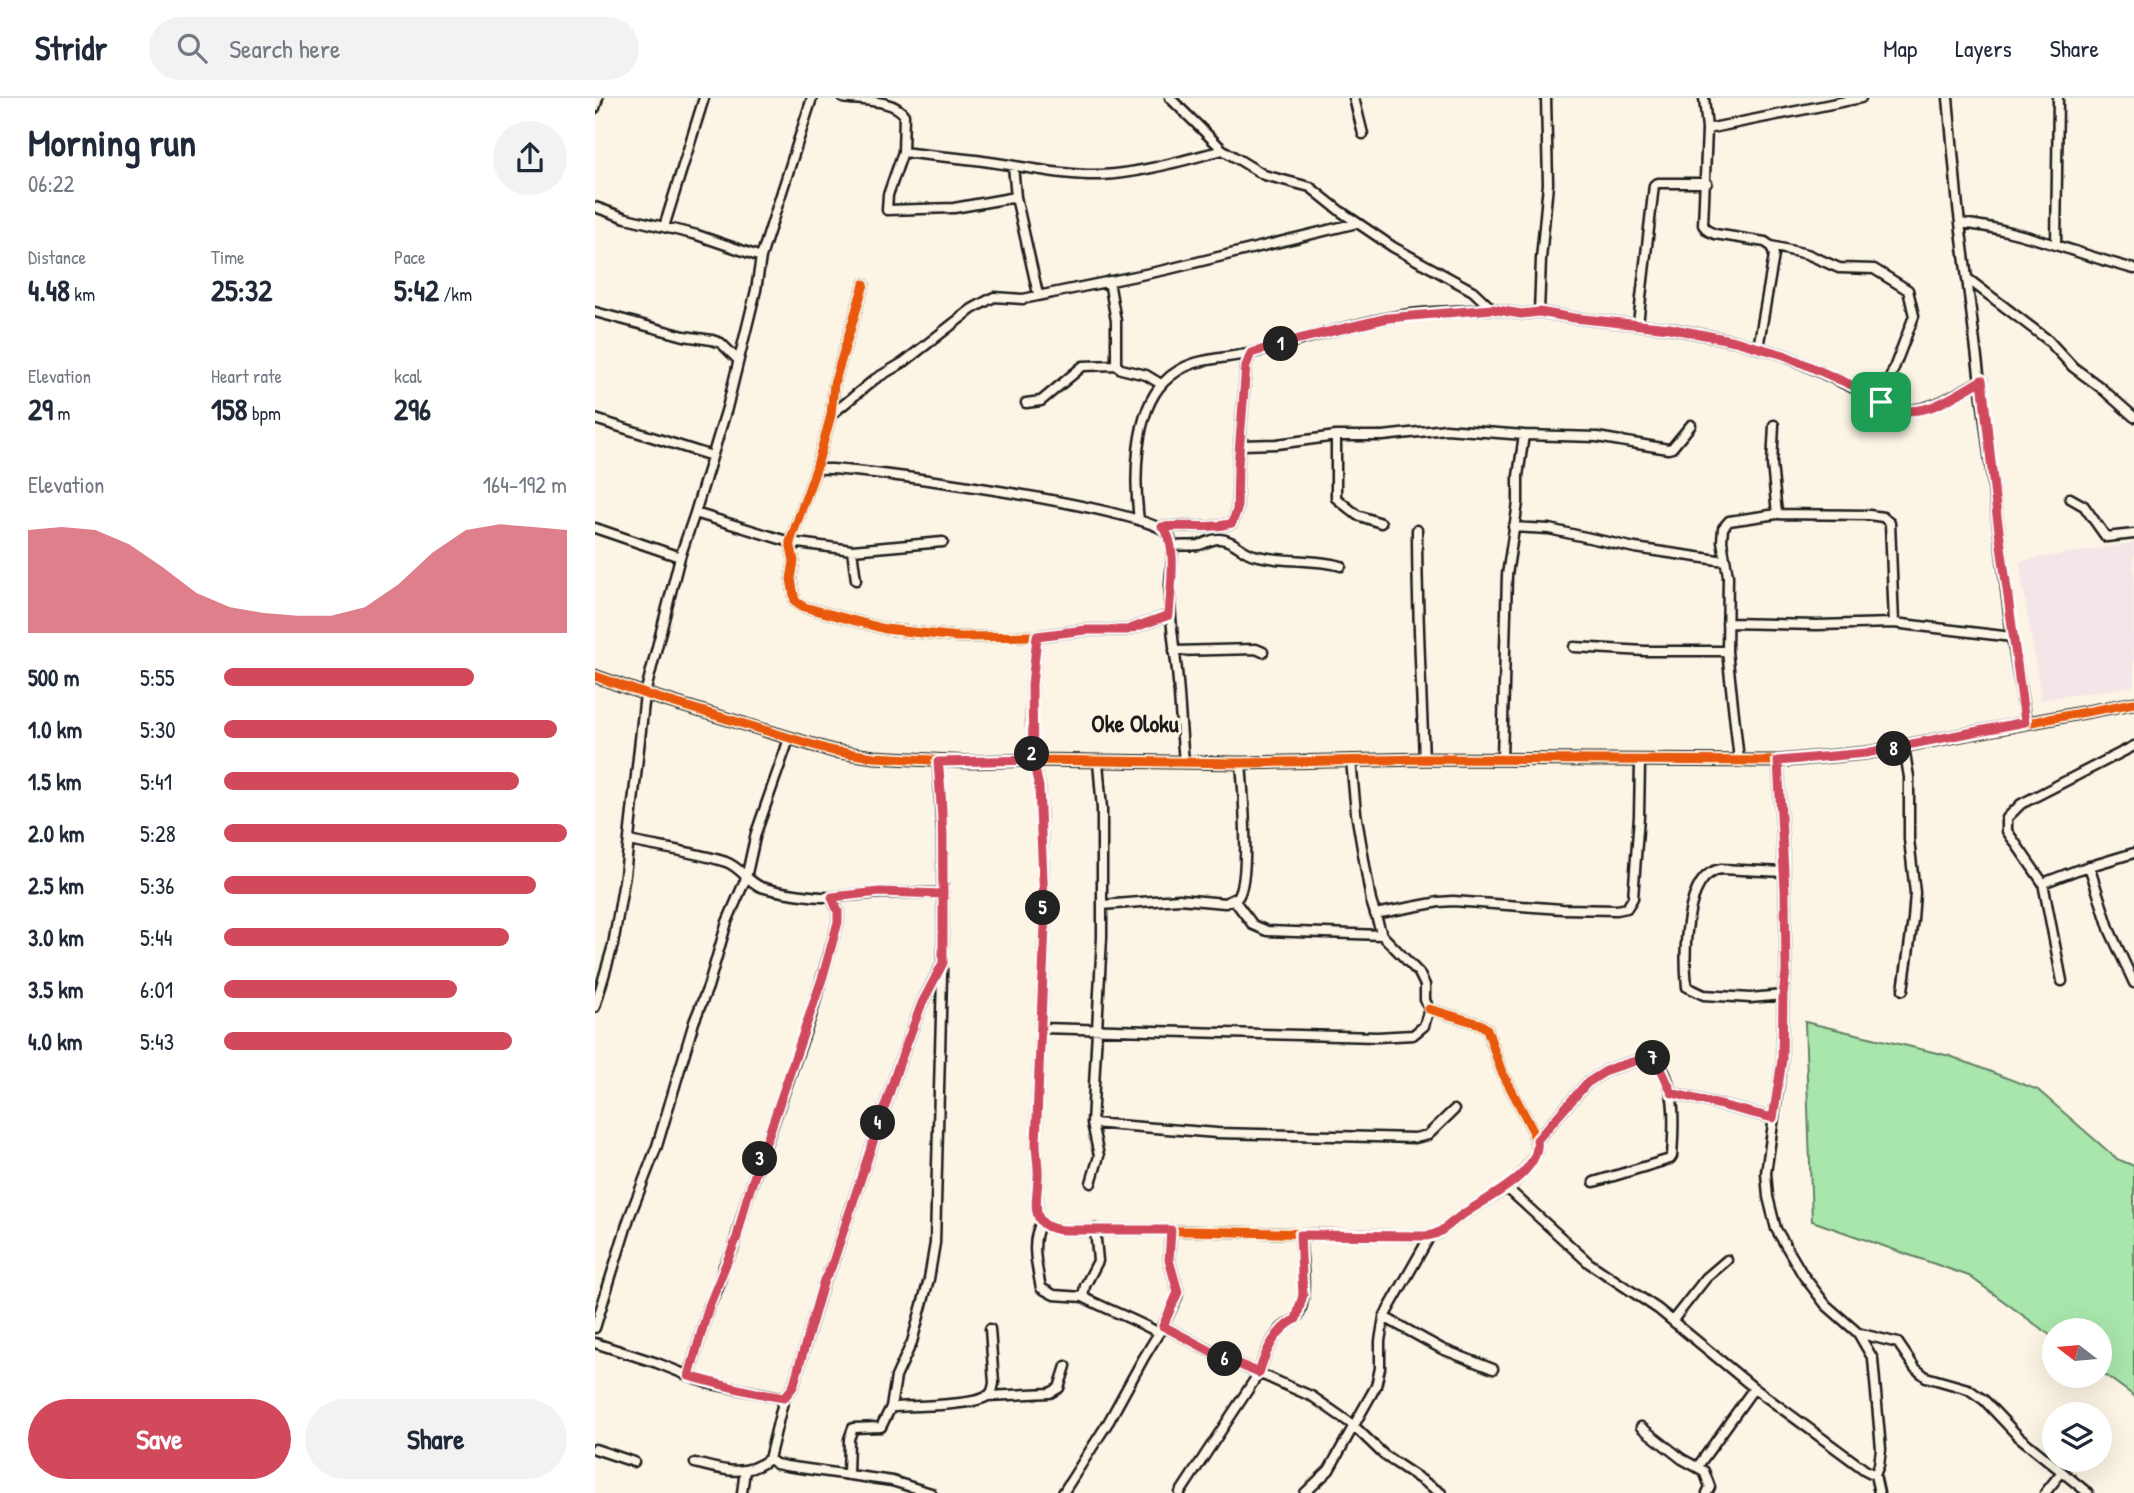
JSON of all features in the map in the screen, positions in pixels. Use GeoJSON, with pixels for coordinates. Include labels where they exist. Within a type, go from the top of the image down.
{"type":"FeatureCollection","features":[{"type":"Feature","properties":{"kind":"street"},"geometry":{"type":"LineString","coordinates":[[595,108],[598,98]]}},
{"type":"Feature","properties":{"kind":"street"},"geometry":{"type":"LineString","coordinates":[[664,228],[703,98]]}},
{"type":"Feature","properties":{"kind":"street"},"geometry":{"type":"LineString","coordinates":[[595,1007],[613,945],[629,841],[645,694],[680,556],[727,408],[756,290],[761,257],[812,98]]}},
{"type":"Feature","properties":{"kind":"street"},"geometry":{"type":"LineString","coordinates":[[843,98],[893,106],[904,115],[903,152],[888,195],[887,210],[954,208],[1016,197]]}},
{"type":"Feature","properties":{"kind":"street"},"geometry":{"type":"LineString","coordinates":[[1171,98],[1223,150],[1264,175],[1310,187],[1357,223],[1423,265],[1473,291],[1492,309]]}},
{"type":"Feature","properties":{"kind":"street"},"geometry":{"type":"LineString","coordinates":[[1354,98],[1363,134]]}},
{"type":"Feature","properties":{"kind":"street"},"geometry":{"type":"LineString","coordinates":[[1539,312],[1548,184],[1546,98]]}},
{"type":"Feature","properties":{"kind":"street"},"geometry":{"type":"LineString","coordinates":[[1704,98],[1707,183],[1702,211],[1703,225],[1708,231],[1765,242],[1771,246],[1807,254],[1839,268],[1874,269],[1908,290],[1914,316],[1881,402]]}},
{"type":"Feature","properties":{"kind":"street"},"geometry":{"type":"LineString","coordinates":[[1707,128],[1861,98]]}},
{"type":"Feature","properties":{"kind":"street"},"geometry":{"type":"LineString","coordinates":[[1948,98],[1960,223],[2025,722]]}},
{"type":"Feature","properties":{"kind":"street"},"geometry":{"type":"LineString","coordinates":[[2056,245],[2058,98]]}},
{"type":"Feature","properties":{"kind":"street"},"geometry":{"type":"LineString","coordinates":[[903,152],[1101,175],[1223,150]]}},
{"type":"Feature","properties":{"kind":"street"},"geometry":{"type":"LineString","coordinates":[[1013,166],[1016,197],[1038,294]]}},
{"type":"Feature","properties":{"kind":"street"},"geometry":{"type":"LineString","coordinates":[[1638,324],[1654,185],[1707,183]]}},
{"type":"Feature","properties":{"kind":"street"},"geometry":{"type":"LineString","coordinates":[[595,207],[697,235],[761,257]]}},
{"type":"Feature","properties":{"kind":"street"},"geometry":{"type":"LineString","coordinates":[[831,415],[875,379],[904,362],[955,321],[987,300],[1003,297],[1023,299],[1165,270],[1357,223]]}},
{"type":"Feature","properties":{"kind":"street"},"geometry":{"type":"LineString","coordinates":[[1960,223],[2018,232],[2078,254],[2134,269]]}},
{"type":"Feature","properties":{"kind":"street"},"geometry":{"type":"LineString","coordinates":[[1758,348],[1774,255],[1771,246]]}},
{"type":"Feature","properties":{"kind":"street"},"geometry":{"type":"LineString","coordinates":[[1968,279],[2048,340],[2073,367],[2134,417]]}},
{"type":"Feature","properties":{"kind":"street"},"geometry":{"type":"LineString","coordinates":[[1109,281],[1116,321],[1116,365]]}},
{"type":"Feature","properties":{"kind":"street"},"geometry":{"type":"LineString","coordinates":[[865,284],[834,384],[831,415],[816,469],[790,542],[794,561],[791,579],[795,601],[804,607],[885,629],[958,637],[1037,636],[1085,630],[1127,630],[1169,615]]}},
{"type":"Feature","properties":{"kind":"street"},"geometry":{"type":"LineString","coordinates":[[1139,520],[1136,498],[1145,418],[1161,384],[1176,370],[1216,357],[1251,353],[1388,318],[1492,309],[1521,314],[1539,312],[1688,331],[1784,355],[1901,410],[1916,411],[1982,380]]}},
{"type":"Feature","properties":{"kind":"street"},"geometry":{"type":"LineString","coordinates":[[595,312],[721,343],[738,360]]}},
{"type":"Feature","properties":{"kind":"street"},"geometry":{"type":"LineString","coordinates":[[816,469],[884,473],[1002,489],[1162,527],[1220,527],[1232,523],[1237,510],[1246,366],[1251,353]]}},
{"type":"Feature","properties":{"kind":"street"},"geometry":{"type":"LineString","coordinates":[[1026,403],[1041,401],[1083,366],[1116,365],[1121,369],[1146,375],[1161,384]]}},
{"type":"Feature","properties":{"kind":"street"},"geometry":{"type":"LineString","coordinates":[[595,419],[712,456]]}},
{"type":"Feature","properties":{"kind":"street"},"geometry":{"type":"LineString","coordinates":[[1241,445],[1446,429],[1524,436],[1597,437],[1668,449],[1691,425]]}},
{"type":"Feature","properties":{"kind":"street"},"geometry":{"type":"LineString","coordinates":[[1774,425],[1772,464],[1777,514]]}},
{"type":"Feature","properties":{"kind":"street"},"geometry":{"type":"LineString","coordinates":[[1336,436],[1336,498],[1357,515],[1381,523]]}},
{"type":"Feature","properties":{"kind":"street"},"geometry":{"type":"LineString","coordinates":[[1502,759],[1504,619],[1524,436]]}},
{"type":"Feature","properties":{"kind":"street"},"geometry":{"type":"LineString","coordinates":[[2070,498],[2084,506],[2106,537],[2134,534]]}},
{"type":"Feature","properties":{"kind":"street"},"geometry":{"type":"LineString","coordinates":[[695,513],[790,542],[852,550],[943,542]]}},
{"type":"Feature","properties":{"kind":"street"},"geometry":{"type":"LineString","coordinates":[[1739,760],[1727,651],[1728,576],[1723,528],[1729,521],[1777,514],[1869,514],[1883,517],[1890,523],[1894,623]]}},
{"type":"Feature","properties":{"kind":"street"},"geometry":{"type":"LineString","coordinates":[[1162,527],[1172,546],[1169,615],[1184,761]]}},
{"type":"Feature","properties":{"kind":"street"},"geometry":{"type":"LineString","coordinates":[[1513,527],[1549,529],[1635,548],[1725,561]]}},
{"type":"Feature","properties":{"kind":"street"},"geometry":{"type":"LineString","coordinates":[[595,528],[680,556]]}},
{"type":"Feature","properties":{"kind":"street"},"geometry":{"type":"LineString","coordinates":[[1417,530],[1416,603],[1421,645],[1424,759]]}},
{"type":"Feature","properties":{"kind":"street"},"geometry":{"type":"LineString","coordinates":[[1172,546],[1199,545],[1222,539],[1259,556],[1314,560],[1341,566]]}},
{"type":"Feature","properties":{"kind":"street"},"geometry":{"type":"LineString","coordinates":[[852,550],[856,580]]}},
{"type":"Feature","properties":{"kind":"street"},"geometry":{"type":"LineString","coordinates":[[1727,623],[1894,623],[2013,637]]}},
{"type":"Feature","properties":{"kind":"street"},"geometry":{"type":"LineString","coordinates":[[1037,636],[1032,685],[1033,760],[1039,787],[1045,925],[1036,1210],[1041,1223],[1051,1229],[1300,1235],[1430,1236],[1439,1233],[1462,1215],[1514,1183],[1537,1152],[1537,1140],[1501,1070],[1487,1029],[1480,1024],[1429,1009]]}},
{"type":"Feature","properties":{"kind":"street"},"geometry":{"type":"LineString","coordinates":[[1574,647],[1644,651],[1727,651]]}},
{"type":"Feature","properties":{"kind":"street"},"geometry":{"type":"LineString","coordinates":[[1174,651],[1256,649],[1263,652]]}},
{"type":"Feature","properties":{"kind":"street"},"geometry":{"type":"LineString","coordinates":[[595,676],[645,694],[833,751],[938,762],[1033,760],[1241,763],[1424,759],[1778,761],[1826,758],[1904,747],[2134,703]]}},
{"type":"Feature","properties":{"kind":"street"},"geometry":{"type":"LineString","coordinates":[[595,1328],[629,1218],[638,1201],[668,1111],[694,1022],[708,988],[727,922],[746,878],[756,833],[789,739]]}},
{"type":"Feature","properties":{"kind":"street"},"geometry":{"type":"LineString","coordinates":[[2062,981],[2043,883],[2007,831],[2007,818],[2021,804],[2134,746]]}},
{"type":"Feature","properties":{"kind":"street"},"geometry":{"type":"LineString","coordinates":[[1903,990],[1915,893],[1909,839],[1909,778],[1904,747]]}},
{"type":"Feature","properties":{"kind":"street"},"geometry":{"type":"LineString","coordinates":[[1041,1028],[1406,1037],[1419,1031],[1424,1026],[1429,1009],[1425,1000],[1425,985],[1419,973],[1382,935],[1375,914],[1356,813],[1351,760]]}},
{"type":"Feature","properties":{"kind":"street"},"geometry":{"type":"LineString","coordinates":[[1778,761],[1786,946],[1782,1060],[1766,1173],[1768,1198],[1776,1228],[1803,1275],[1826,1305],[1858,1334],[1873,1359],[1881,1449],[1875,1475],[1879,1493]]}},
{"type":"Feature","properties":{"kind":"street"},"geometry":{"type":"LineString","coordinates":[[848,1475],[849,1439],[853,1428],[881,1427],[891,1407],[895,1377],[912,1342],[934,1258],[943,963],[941,782],[938,762]]}},
{"type":"Feature","properties":{"kind":"street"},"geometry":{"type":"LineString","coordinates":[[1091,1183],[1099,1156],[1092,1123],[1102,905],[1102,809],[1098,762]]}},
{"type":"Feature","properties":{"kind":"street"},"geometry":{"type":"LineString","coordinates":[[1375,914],[1453,901],[1562,909],[1617,911],[1627,908],[1633,898],[1640,816],[1640,762]]}},
{"type":"Feature","properties":{"kind":"street"},"geometry":{"type":"LineString","coordinates":[[1102,905],[1178,899],[1225,903],[1234,900],[1241,893],[1246,857],[1241,763]]}},
{"type":"Feature","properties":{"kind":"street"},"geometry":{"type":"LineString","coordinates":[[629,841],[722,861],[737,867],[746,878],[762,887],[819,898],[880,892],[943,894]]}},
{"type":"Feature","properties":{"kind":"street"},"geometry":{"type":"LineString","coordinates":[[2043,883],[2134,853]]}},
{"type":"Feature","properties":{"kind":"street"},"geometry":{"type":"LineString","coordinates":[[2089,866],[2110,931],[2134,982]]}},
{"type":"Feature","properties":{"kind":"street"},"geometry":{"type":"LineString","coordinates":[[1783,995],[1750,998],[1704,995],[1688,987],[1685,970],[1691,903],[1704,876],[1711,870],[1721,869],[1784,872]]}},
{"type":"Feature","properties":{"kind":"street"},"geometry":{"type":"LineString","coordinates":[[689,1376],[709,1306],[737,1237],[747,1198],[823,976],[838,922],[838,912],[832,897]]}},
{"type":"Feature","properties":{"kind":"street"},"geometry":{"type":"LineString","coordinates":[[1234,900],[1253,925],[1267,931],[1382,935]]}},
{"type":"Feature","properties":{"kind":"street"},"geometry":{"type":"LineString","coordinates":[[695,1463],[732,1472],[757,1468],[768,1459],[784,1398],[793,1387],[824,1280],[831,1268],[898,1067],[922,1003],[943,963]]}},
{"type":"Feature","properties":{"kind":"street"},"geometry":{"type":"LineString","coordinates":[[1537,1140],[1587,1083],[1609,1069],[1652,1056],[1658,1062],[1672,1093],[1670,1159],[1594,1182]]}},
{"type":"Feature","properties":{"kind":"street"},"geometry":{"type":"LineString","coordinates":[[1672,1093],[1773,1118]]}},
{"type":"Feature","properties":{"kind":"street"},"geometry":{"type":"LineString","coordinates":[[1092,1123],[1217,1133],[1415,1138],[1428,1135],[1454,1110]]}},
{"type":"Feature","properties":{"kind":"street"},"geometry":{"type":"LineString","coordinates":[[1507,1188],[1589,1262],[1673,1320],[1754,1388],[1875,1475]]}},
{"type":"Feature","properties":{"kind":"street"},"geometry":{"type":"LineString","coordinates":[[1041,1223],[1035,1242],[1041,1288],[1054,1295],[1083,1297],[1313,1397],[1353,1424],[1384,1455],[1441,1493]]}},
{"type":"Feature","properties":{"kind":"street"},"geometry":{"type":"LineString","coordinates":[[1083,1297],[1085,1286],[1097,1261],[1095,1229]]}},
{"type":"Feature","properties":{"kind":"street"},"geometry":{"type":"LineString","coordinates":[[1063,1493],[1109,1422],[1161,1329],[1178,1292],[1169,1260],[1171,1230]]}},
{"type":"Feature","properties":{"kind":"street"},"geometry":{"type":"LineString","coordinates":[[1180,1493],[1259,1373],[1263,1360],[1282,1328],[1296,1319],[1301,1308],[1303,1283],[1300,1235]]}},
{"type":"Feature","properties":{"kind":"street"},"geometry":{"type":"LineString","coordinates":[[1305,1493],[1329,1470],[1378,1379],[1384,1317],[1430,1236]]}},
{"type":"Feature","properties":{"kind":"street"},"geometry":{"type":"LineString","coordinates":[[1673,1320],[1706,1278],[1727,1260]]}},
{"type":"Feature","properties":{"kind":"street"},"geometry":{"type":"LineString","coordinates":[[1384,1317],[1442,1349],[1493,1369]]}},
{"type":"Feature","properties":{"kind":"street"},"geometry":{"type":"LineString","coordinates":[[987,1396],[993,1391],[994,1383],[990,1329]]}},
{"type":"Feature","properties":{"kind":"street"},"geometry":{"type":"LineString","coordinates":[[1858,1334],[1898,1343],[1915,1368],[1926,1377],[1968,1389],[1984,1400],[2018,1436],[2088,1493]]}},
{"type":"Feature","properties":{"kind":"street"},"geometry":{"type":"LineString","coordinates":[[595,1343],[708,1383],[784,1398]]}},
{"type":"Feature","properties":{"kind":"street"},"geometry":{"type":"LineString","coordinates":[[891,1407],[963,1403],[987,1396],[1051,1394],[1059,1388],[1066,1366]]}},
{"type":"Feature","properties":{"kind":"street"},"geometry":{"type":"LineString","coordinates":[[1698,1466],[1754,1388]]}},
{"type":"Feature","properties":{"kind":"street"},"geometry":{"type":"LineString","coordinates":[[1641,1427],[1682,1459],[1698,1466],[1708,1479],[1710,1487],[1707,1493]]}},
{"type":"Feature","properties":{"kind":"street"},"geometry":{"type":"LineString","coordinates":[[595,1448],[635,1462]]}},
{"type":"Feature","properties":{"kind":"street"},"geometry":{"type":"LineString","coordinates":[[768,1459],[786,1466],[892,1481],[931,1493]]}},
{"type":"Feature","properties":{"kind":"street"},"geometry":{"type":"LineString","coordinates":[[742,1493],[745,1470]]}},
{"type":"Feature","properties":{"kind":"street"},"geometry":{"type":"LineString","coordinates":[[2045,1493],[2061,1473]]}},
{"type":"Feature","properties":{"kind":"shaded area"},"geometry":{"type":"Polygon","coordinates":[[[2134,543],[2134,686],[2041,700],[2019,561],[2134,543]]]}},
{"type":"Feature","properties":{"kind":"green space"},"geometry":{"type":"Polygon","coordinates":[[[1805,1022],[1950,1056],[2038,1090],[2117,1159],[2134,1166],[2134,1396],[2112,1380],[2112,1318],[2042,1318],[2042,1329],[1969,1276],[1812,1221],[1805,1022]]]}},
{"type":"Feature","properties":{"kind":"cycle path"},"geometry":{"type":"LineString","coordinates":[[864,284],[834,384],[831,415],[816,469],[790,542],[794,561],[791,579],[795,601],[804,607],[885,629],[958,637],[1037,636],[1031,721],[1033,760],[1040,787],[1045,925],[1036,1143],[1037,1212],[1040,1219],[1052,1228],[1063,1230],[1417,1236],[1439,1233],[1462,1215],[1514,1183],[1537,1152],[1533,1131],[1501,1070],[1487,1029],[1480,1024],[1429,1009]]}},
{"type":"Feature","properties":{"kind":"cycle path"},"geometry":{"type":"LineString","coordinates":[[595,676],[645,694],[833,751],[874,757],[970,762],[1033,760],[1241,763],[1424,759],[1778,761],[1866,753],[2134,703]]}},
{"type":"Feature","properties":{"kind":"district","name":"Oke Oloku"},"geometry":{"type":"Point","coordinates":[1135,723]}},
{"type":"Feature","properties":{"kind":"route"},"geometry":{"type":"LineString","coordinates":[[1881,402],[1856,387],[1784,355],[1735,341],[1669,328],[1539,312],[1521,314],[1492,309],[1388,318],[1251,353],[1246,366],[1237,510],[1232,523],[1220,527],[1162,527],[1172,546],[1169,615],[1127,630],[1085,630],[1037,636],[1032,685],[1033,760],[938,762],[943,834],[943,894],[880,892],[832,897],[838,912],[838,922],[823,976],[747,1198],[733,1249],[721,1272],[718,1288],[709,1306],[689,1376],[754,1394],[784,1398],[793,1387],[824,1280],[831,1268],[876,1129],[922,1003],[943,963],[943,904],[942,855],[943,834],[941,782],[938,762],[971,762],[1033,760],[1039,787],[1045,925],[1036,1143],[1036,1210],[1041,1223],[1051,1229],[1063,1230],[1171,1230],[1169,1260],[1178,1292],[1163,1326],[1234,1363],[1259,1373],[1263,1360],[1282,1328],[1296,1319],[1303,1295],[1300,1235],[1430,1236],[1439,1233],[1462,1215],[1514,1183],[1537,1152],[1537,1140],[1587,1083],[1609,1069],[1652,1056],[1658,1062],[1672,1093],[1773,1118],[1782,1060],[1786,972],[1785,890],[1778,761],[1866,753],[2025,722],[1982,380],[1952,397],[1916,411],[1901,410],[1881,402]]}}]}
